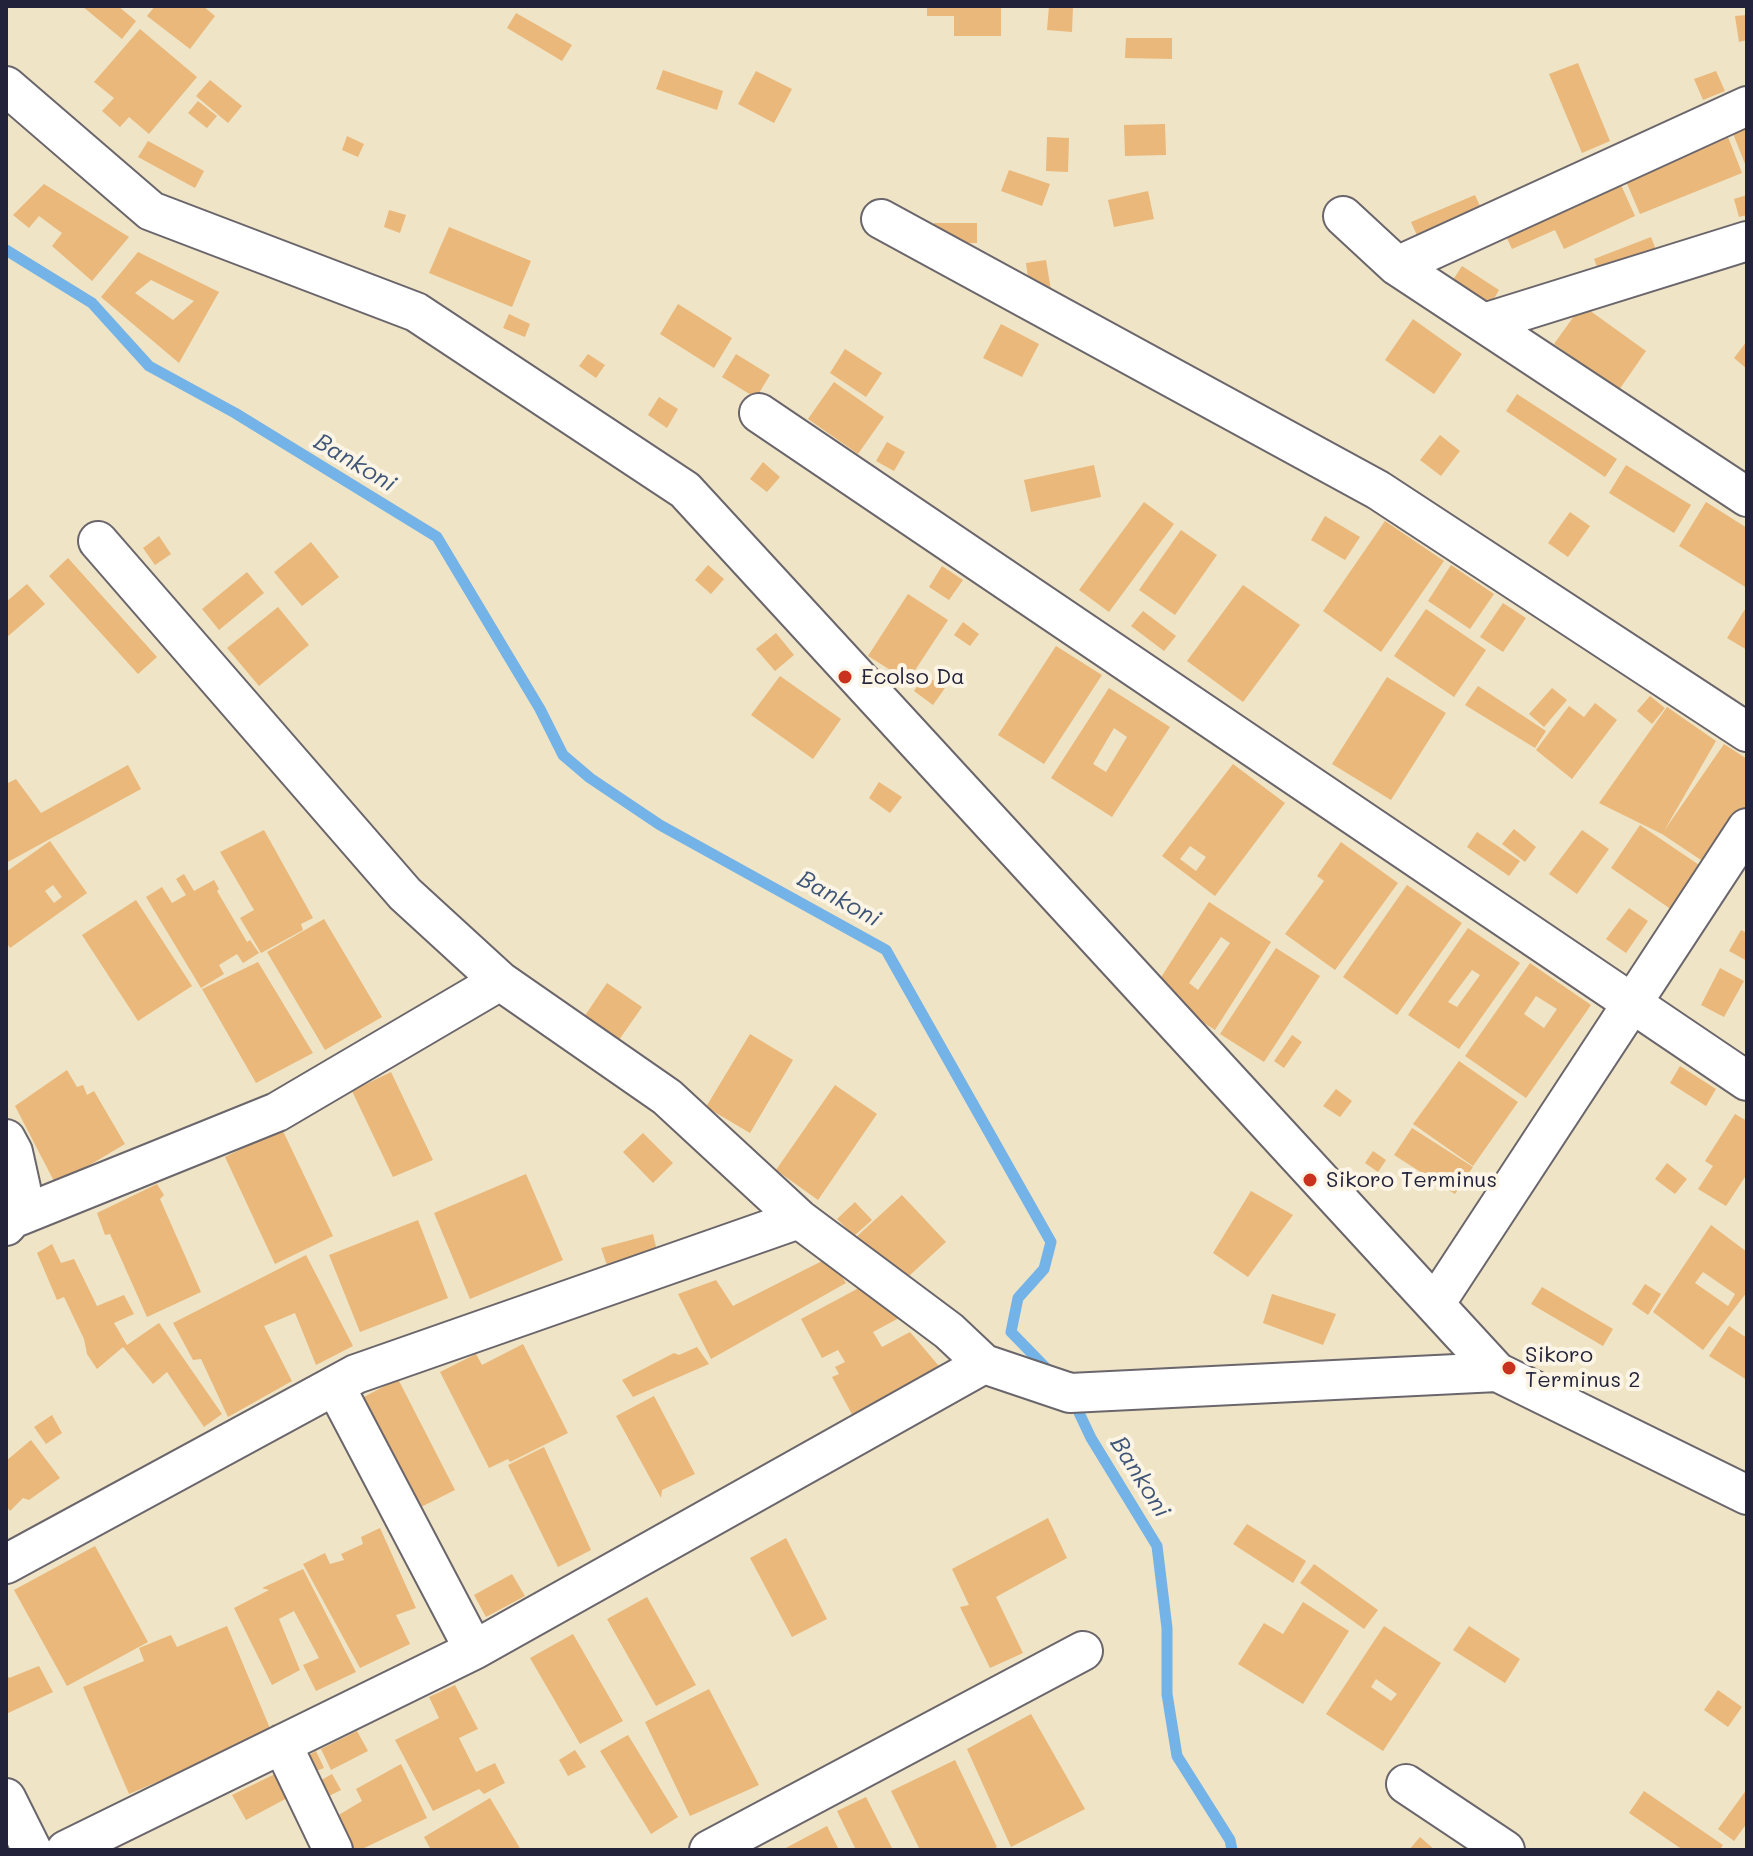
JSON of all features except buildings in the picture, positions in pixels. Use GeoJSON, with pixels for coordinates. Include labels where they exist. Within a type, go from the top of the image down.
{"type":"FeatureCollection","features":[{"type":"Feature","properties":{"kind":"street"},"geometry":{"type":"LineString","coordinates":[[6,86],[151,211],[416,312],[685,490],[1497,1372],[1747,1495]]}},
{"type":"Feature","properties":{"kind":"street"},"geometry":{"type":"LineString","coordinates":[[1397,266],[1747,106]]}},
{"type":"Feature","properties":{"kind":"street"},"geometry":{"type":"LineString","coordinates":[[1343,216],[1397,266],[1747,497]]}},
{"type":"Feature","properties":{"kind":"street"},"geometry":{"type":"LineString","coordinates":[[881,219],[1378,490],[1747,732]]}},
{"type":"Feature","properties":{"kind":"street"},"geometry":{"type":"LineString","coordinates":[[1484,323],[1747,241]]}},
{"type":"Feature","properties":{"kind":"street"},"geometry":{"type":"LineString","coordinates":[[759,413],[1747,1081]]}},
{"type":"Feature","properties":{"kind":"street"},"geometry":{"type":"LineString","coordinates":[[98,541],[405,894],[500,981],[667,1097],[799,1219],[949,1331],[984,1364],[1070,1393],[1497,1372]]}},
{"type":"Feature","properties":{"kind":"street"},"geometry":{"type":"LineString","coordinates":[[1435,1304],[1747,828]]}},
{"type":"Feature","properties":{"kind":"street"},"geometry":{"type":"LineString","coordinates":[[9,1223],[277,1112],[500,981]]}},
{"type":"Feature","properties":{"kind":"street"},"geometry":{"type":"LineString","coordinates":[[6,1139],[13,1152],[21,1188],[9,1223]]}},
{"type":"Feature","properties":{"kind":"street"},"geometry":{"type":"LineString","coordinates":[[6,1564],[356,1374],[799,1219]]}},
{"type":"Feature","properties":{"kind":"street"},"geometry":{"type":"LineString","coordinates":[[66,1850],[474,1650],[984,1364]]}},
{"type":"Feature","properties":{"kind":"street"},"geometry":{"type":"LineString","coordinates":[[335,1386],[474,1650]]}},
{"type":"Feature","properties":{"kind":"street"},"geometry":{"type":"LineString","coordinates":[[709,1850],[1083,1651]]}},
{"type":"Feature","properties":{"kind":"street"},"geometry":{"type":"LineString","coordinates":[[282,1744],[333,1850]]}},
{"type":"Feature","properties":{"kind":"street"},"geometry":{"type":"LineString","coordinates":[[1406,1784],[1505,1850]]}},
{"type":"Feature","properties":{"kind":"street"},"geometry":{"type":"LineString","coordinates":[[6,1798],[32,1850]]}},
{"type":"Feature","properties":{"kind":"waterway","name":"Bankoni"},"geometry":{"type":"LineString","coordinates":[[6,250],[92,303],[149,366],[235,413],[437,537],[540,709],[563,755],[590,778],[660,825],[886,950],[1051,1242],[1044,1269],[1018,1298],[1011,1332],[1050,1372]]}},
{"type":"Feature","properties":{"kind":"waterway","name":"Bankoni"},"geometry":{"type":"LineString","coordinates":[[1073,1400],[1091,1438],[1157,1546],[1167,1628],[1167,1694],[1177,1756],[1230,1840],[1232,1850]]}},
{"type":"Feature","properties":{"kind":"place","name":"Ecolso Da"},"geometry":{"type":"Point","coordinates":[845,677]}},
{"type":"Feature","properties":{"kind":"place","name":"Sikoro Terminus"},"geometry":{"type":"Point","coordinates":[1310,1180]}},
{"type":"Feature","properties":{"kind":"place","name":"Sikoro Terminus 2"},"geometry":{"type":"Point","coordinates":[1509,1368]}}]}
